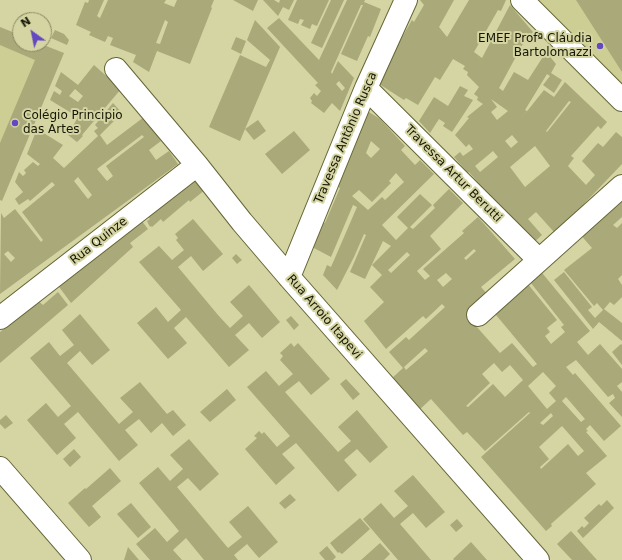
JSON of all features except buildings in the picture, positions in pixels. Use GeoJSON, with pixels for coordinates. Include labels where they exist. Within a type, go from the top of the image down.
{"type":"FeatureCollection","features":[{"type":"Feature","properties":{"kind":"street"},"geometry":{"type":"LineString","coordinates":[[522,0],[622,100]]}},
{"type":"Feature","properties":{"kind":"street","name":"Travessa Antônio Rusca"},"geometry":{"type":"LineString","coordinates":[[289,278],[366,88],[398,4]]}},
{"type":"Feature","properties":{"kind":"street","name":"Rua Arroio Itapevi"},"geometry":{"type":"LineString","coordinates":[[116,70],[197,165],[289,278],[538,560]]}},
{"type":"Feature","properties":{"kind":"street","name":"Travessa Artur Berutti"},"geometry":{"type":"LineString","coordinates":[[366,88],[539,260]]}},
{"type":"Feature","properties":{"kind":"street","name":"Rua Quinze"},"geometry":{"type":"LineString","coordinates":[[0,318],[197,165]]}},
{"type":"Feature","properties":{"kind":"street"},"geometry":{"type":"LineString","coordinates":[[478,315],[622,186]]}},
{"type":"Feature","properties":{"kind":"street"},"geometry":{"type":"LineString","coordinates":[[0,468],[80,560]]}},
{"type":"Feature","properties":{"kind":"shaded area","name":"EMEF Profª Cláudia Bartolomazzi"},"geometry":{"type":"Polygon","coordinates":[[[533,0],[622,0],[622,93],[533,0]]]}},
{"type":"Feature","properties":{"kind":"shaded area","name":"Colégio Principio das Artes"},"geometry":{"type":"Polygon","coordinates":[[[0,32],[12,39],[12,52],[52,52],[58,53],[0,193],[0,32]]]}},
{"type":"Feature","properties":{"kind":"place","name":"EMEF Profª Cláudia Bartolomazzi"},"geometry":{"type":"Point","coordinates":[600,46]}},
{"type":"Feature","properties":{"kind":"place","name":"Colégio Principio das Artes"},"geometry":{"type":"Point","coordinates":[15,123]}}]}
